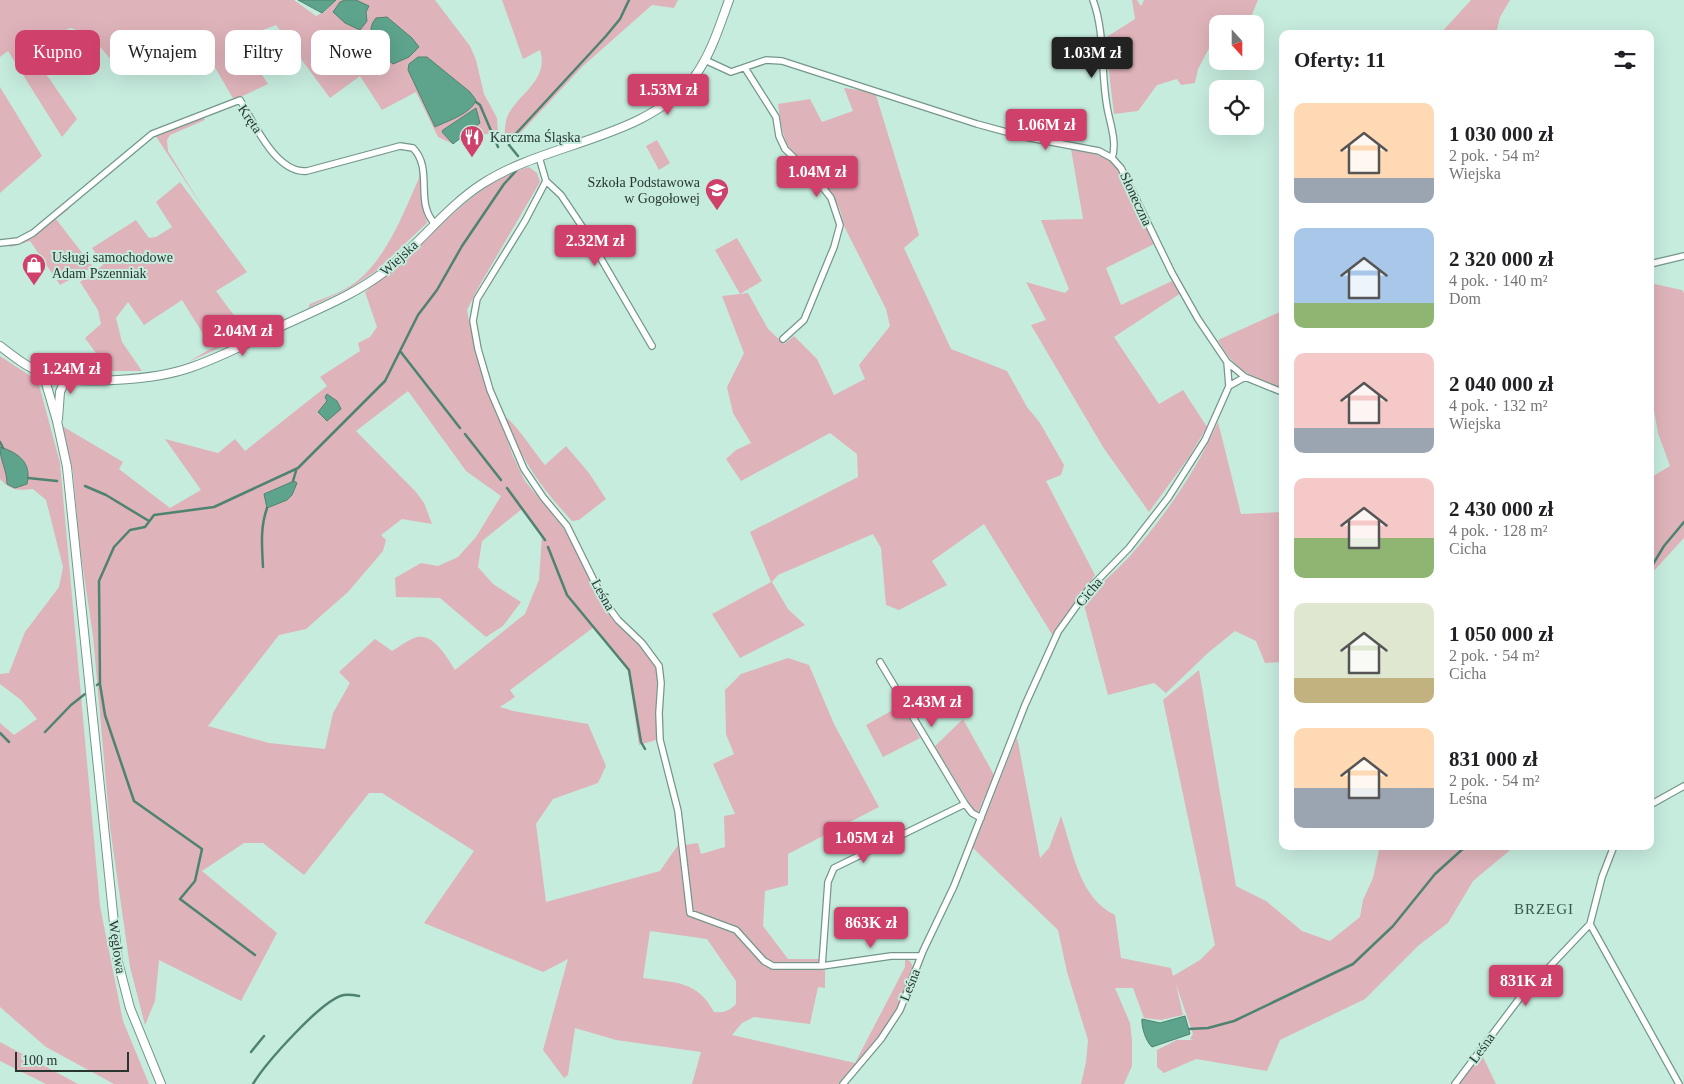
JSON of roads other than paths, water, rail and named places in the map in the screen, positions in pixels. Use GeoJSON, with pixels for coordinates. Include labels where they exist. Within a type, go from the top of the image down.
{"type":"FeatureCollection","features":[{"type":"Feature","properties":{"kind":"street","name":"Wiejska"},"geometry":{"type":"LineString","coordinates":[[0,346],[21,362],[43,373],[66,378],[93,380],[153,376],[175,373],[204,363],[362,287],[390,267],[435,224],[482,184],[507,170],[651,114],[682,90],[705,60],[729,0]]}},
{"type":"Feature","properties":{"kind":"street"},"geometry":{"type":"LineString","coordinates":[[1093,0],[1099,26],[1104,92],[1115,147],[1112,158]]}},
{"type":"Feature","properties":{"kind":"street","name":"Słoneczna"},"geometry":{"type":"LineString","coordinates":[[705,60],[727,72],[766,60],[782,61],[977,124],[1025,137],[1085,148],[1112,158],[1125,174],[1172,273],[1198,319],[1227,362],[1245,377],[1279,391]]}},
{"type":"Feature","properties":{"kind":"street"},"geometry":{"type":"LineString","coordinates":[[745,68],[776,117],[785,149],[817,180],[831,198],[840,225],[834,247],[804,320],[783,339]]}},
{"type":"Feature","properties":{"kind":"street","name":"Kręta"},"geometry":{"type":"LineString","coordinates":[[0,243],[18,241],[33,233],[152,134],[240,100],[277,158],[296,171],[307,171],[400,146],[413,148],[424,169],[426,212],[435,224]]}},
{"type":"Feature","properties":{"kind":"street"},"geometry":{"type":"LineString","coordinates":[[539,157],[546,181],[561,195],[583,228],[652,346]]}},
{"type":"Feature","properties":{"kind":"street","name":"Leśna"},"geometry":{"type":"LineString","coordinates":[[546,181],[525,220],[477,299],[473,311],[478,349],[490,390],[505,428],[530,480],[567,526],[604,601],[618,620],[642,643],[659,666],[662,683],[659,713],[660,740],[678,811],[690,913],[736,930],[764,961],[773,966],[822,966]]}},
{"type":"Feature","properties":{"kind":"street"},"geometry":{"type":"LineString","coordinates":[[1654,263],[1684,256]]}},
{"type":"Feature","properties":{"kind":"street","name":"Cicha"},"geometry":{"type":"LineString","coordinates":[[980,818],[1025,705],[1058,632],[1088,590],[1130,548],[1168,498],[1205,440],[1229,386],[1227,362]]}},
{"type":"Feature","properties":{"kind":"street"},"geometry":{"type":"LineString","coordinates":[[43,373],[57,421]]}},
{"type":"Feature","properties":{"kind":"street"},"geometry":{"type":"LineString","coordinates":[[1229,386],[1245,377]]}},
{"type":"Feature","properties":{"kind":"street"},"geometry":{"type":"LineString","coordinates":[[57,421],[60,392],[66,378]]}},
{"type":"Feature","properties":{"kind":"street","name":"Węglowa"},"geometry":{"type":"LineString","coordinates":[[57,421],[67,467],[113,919],[122,981],[136,1023],[161,1084]]}},
{"type":"Feature","properties":{"kind":"street"},"geometry":{"type":"LineString","coordinates":[[880,662],[965,804],[972,814],[980,818]]}},
{"type":"Feature","properties":{"kind":"street"},"geometry":{"type":"LineString","coordinates":[[1654,803],[1684,786]]}},
{"type":"Feature","properties":{"kind":"street"},"geometry":{"type":"LineString","coordinates":[[921,956],[891,956],[822,966],[828,882],[834,868],[965,804]]}},
{"type":"Feature","properties":{"kind":"street","name":"Leśna"},"geometry":{"type":"LineString","coordinates":[[844,1084],[894,1022],[921,956],[954,886],[980,818]]}},
{"type":"Feature","properties":{"kind":"street","name":"Leśna"},"geometry":{"type":"LineString","coordinates":[[1455,1084],[1515,1004],[1590,924],[1602,877],[1612,850]]}},
{"type":"Feature","properties":{"kind":"street"},"geometry":{"type":"LineString","coordinates":[[1590,924],[1679,1084]]}},
{"type":"Feature","properties":{"kind":"waterway"},"geometry":{"type":"LineString","coordinates":[[509,145],[511,139],[606,36],[620,19],[629,0]]}},
{"type":"Feature","properties":{"kind":"waterway"},"geometry":{"type":"LineString","coordinates":[[476,102],[480,105],[498,147]]}},
{"type":"Feature","properties":{"kind":"waterway"},"geometry":{"type":"LineString","coordinates":[[509,145],[518,156]]}},
{"type":"Feature","properties":{"kind":"waterway"},"geometry":{"type":"LineString","coordinates":[[97,685],[100,683],[99,581],[114,547],[130,530],[145,527],[154,515],[214,507],[298,468],[385,381],[418,315],[437,290],[462,246],[504,184],[516,171]]}},
{"type":"Feature","properties":{"kind":"waterway"},"geometry":{"type":"LineString","coordinates":[[400,351],[460,428]]}},
{"type":"Feature","properties":{"kind":"waterway"},"geometry":{"type":"LineString","coordinates":[[465,434],[501,480]]}},
{"type":"Feature","properties":{"kind":"waterway"},"geometry":{"type":"LineString","coordinates":[[0,442],[3,448]]}},
{"type":"Feature","properties":{"kind":"waterway"},"geometry":{"type":"LineString","coordinates":[[293,481],[296,471]]}},
{"type":"Feature","properties":{"kind":"waterway"},"geometry":{"type":"LineString","coordinates":[[28,478],[57,481]]}},
{"type":"Feature","properties":{"kind":"waterway"},"geometry":{"type":"LineString","coordinates":[[85,486],[106,495],[149,521]]}},
{"type":"Feature","properties":{"kind":"waterway"},"geometry":{"type":"LineString","coordinates":[[507,488],[545,540]]}},
{"type":"Feature","properties":{"kind":"waterway"},"geometry":{"type":"LineString","coordinates":[[263,567],[262,530],[267,508]]}},
{"type":"Feature","properties":{"kind":"waterway"},"geometry":{"type":"LineString","coordinates":[[1654,562],[1664,546],[1684,522]]}},
{"type":"Feature","properties":{"kind":"waterway"},"geometry":{"type":"LineString","coordinates":[[548,547],[567,595],[629,670],[641,742],[645,749]]}},
{"type":"Feature","properties":{"kind":"waterway"},"geometry":{"type":"LineString","coordinates":[[100,684],[105,715],[134,801],[202,849],[195,881],[180,899],[255,955]]}},
{"type":"Feature","properties":{"kind":"waterway"},"geometry":{"type":"LineString","coordinates":[[45,732],[71,705],[85,694]]}},
{"type":"Feature","properties":{"kind":"waterway"},"geometry":{"type":"LineString","coordinates":[[0,733],[9,742]]}},
{"type":"Feature","properties":{"kind":"waterway"},"geometry":{"type":"LineString","coordinates":[[1189,1029],[1208,1028],[1234,1021],[1353,964],[1393,926],[1435,874],[1462,850]]}},
{"type":"Feature","properties":{"kind":"waterway"},"geometry":{"type":"LineString","coordinates":[[253,1084],[281,1048],[322,1008],[334,999],[344,995],[359,996]]}},
{"type":"Feature","properties":{"kind":"waterway"},"geometry":{"type":"LineString","coordinates":[[251,1052],[264,1036]]}},
{"type":"Feature","properties":{"kind":"place","name":"Karczma Śląska"},"geometry":{"type":"Point","coordinates":[472,158]}},
{"type":"Feature","properties":{"kind":"place","name":"Szkoła Podstawowa w Gogołowej"},"geometry":{"type":"Point","coordinates":[717,211]}},
{"type":"Feature","properties":{"kind":"place","name":"Usługi samochodowe Adam Pszenniak"},"geometry":{"type":"Point","coordinates":[34,286]}},
{"type":"Feature","properties":{"kind":"district","name":"BRZEGI"},"geometry":{"type":"Point","coordinates":[1544,909]}}]}
